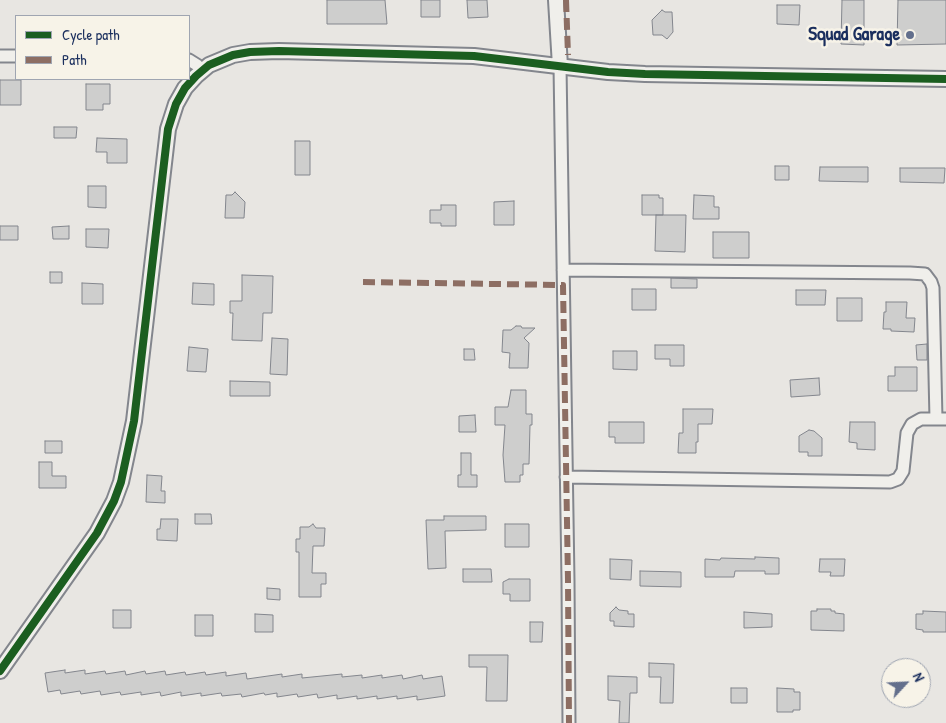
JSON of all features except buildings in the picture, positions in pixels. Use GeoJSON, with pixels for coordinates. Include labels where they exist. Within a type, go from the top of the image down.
{"type":"FeatureCollection","features":[{"type":"Feature","properties":{"kind":"street"},"geometry":{"type":"LineString","coordinates":[[556,0],[560,66],[568,581],[568,723]]}},
{"type":"Feature","properties":{"kind":"street"},"geometry":{"type":"LineString","coordinates":[[0,672],[97,533],[114,501],[121,482],[134,421],[168,129],[180,96],[189,82],[202,70],[215,62],[233,55],[278,51],[474,56],[608,72],[692,76],[946,78]]}},
{"type":"Feature","properties":{"kind":"street"},"geometry":{"type":"LineString","coordinates":[[0,56],[15,56]]}},
{"type":"Feature","properties":{"kind":"street"},"geometry":{"type":"LineString","coordinates":[[190,61],[202,70]]}},
{"type":"Feature","properties":{"kind":"street"},"geometry":{"type":"LineString","coordinates":[[563,270],[900,272],[924,274],[928,277],[933,288],[941,419],[921,419],[909,427],[903,471],[898,479],[890,482],[566,477]]}},
{"type":"Feature","properties":{"kind":"marked path"},"geometry":{"type":"LineString","coordinates":[[566,0],[568,55]]}},
{"type":"Feature","properties":{"kind":"marked path"},"geometry":{"type":"LineString","coordinates":[[363,282],[563,285],[569,723]]}},
{"type":"Feature","properties":{"kind":"cycle path"},"geometry":{"type":"LineString","coordinates":[[0,671],[97,533],[114,501],[121,482],[134,421],[168,129],[176,104],[185,88],[209,65],[233,55],[250,52],[279,51],[474,56],[608,72],[645,74],[946,79]]}},
{"type":"Feature","properties":{"kind":"place","name":"Squad Garage"},"geometry":{"type":"Point","coordinates":[910,35]}}]}
